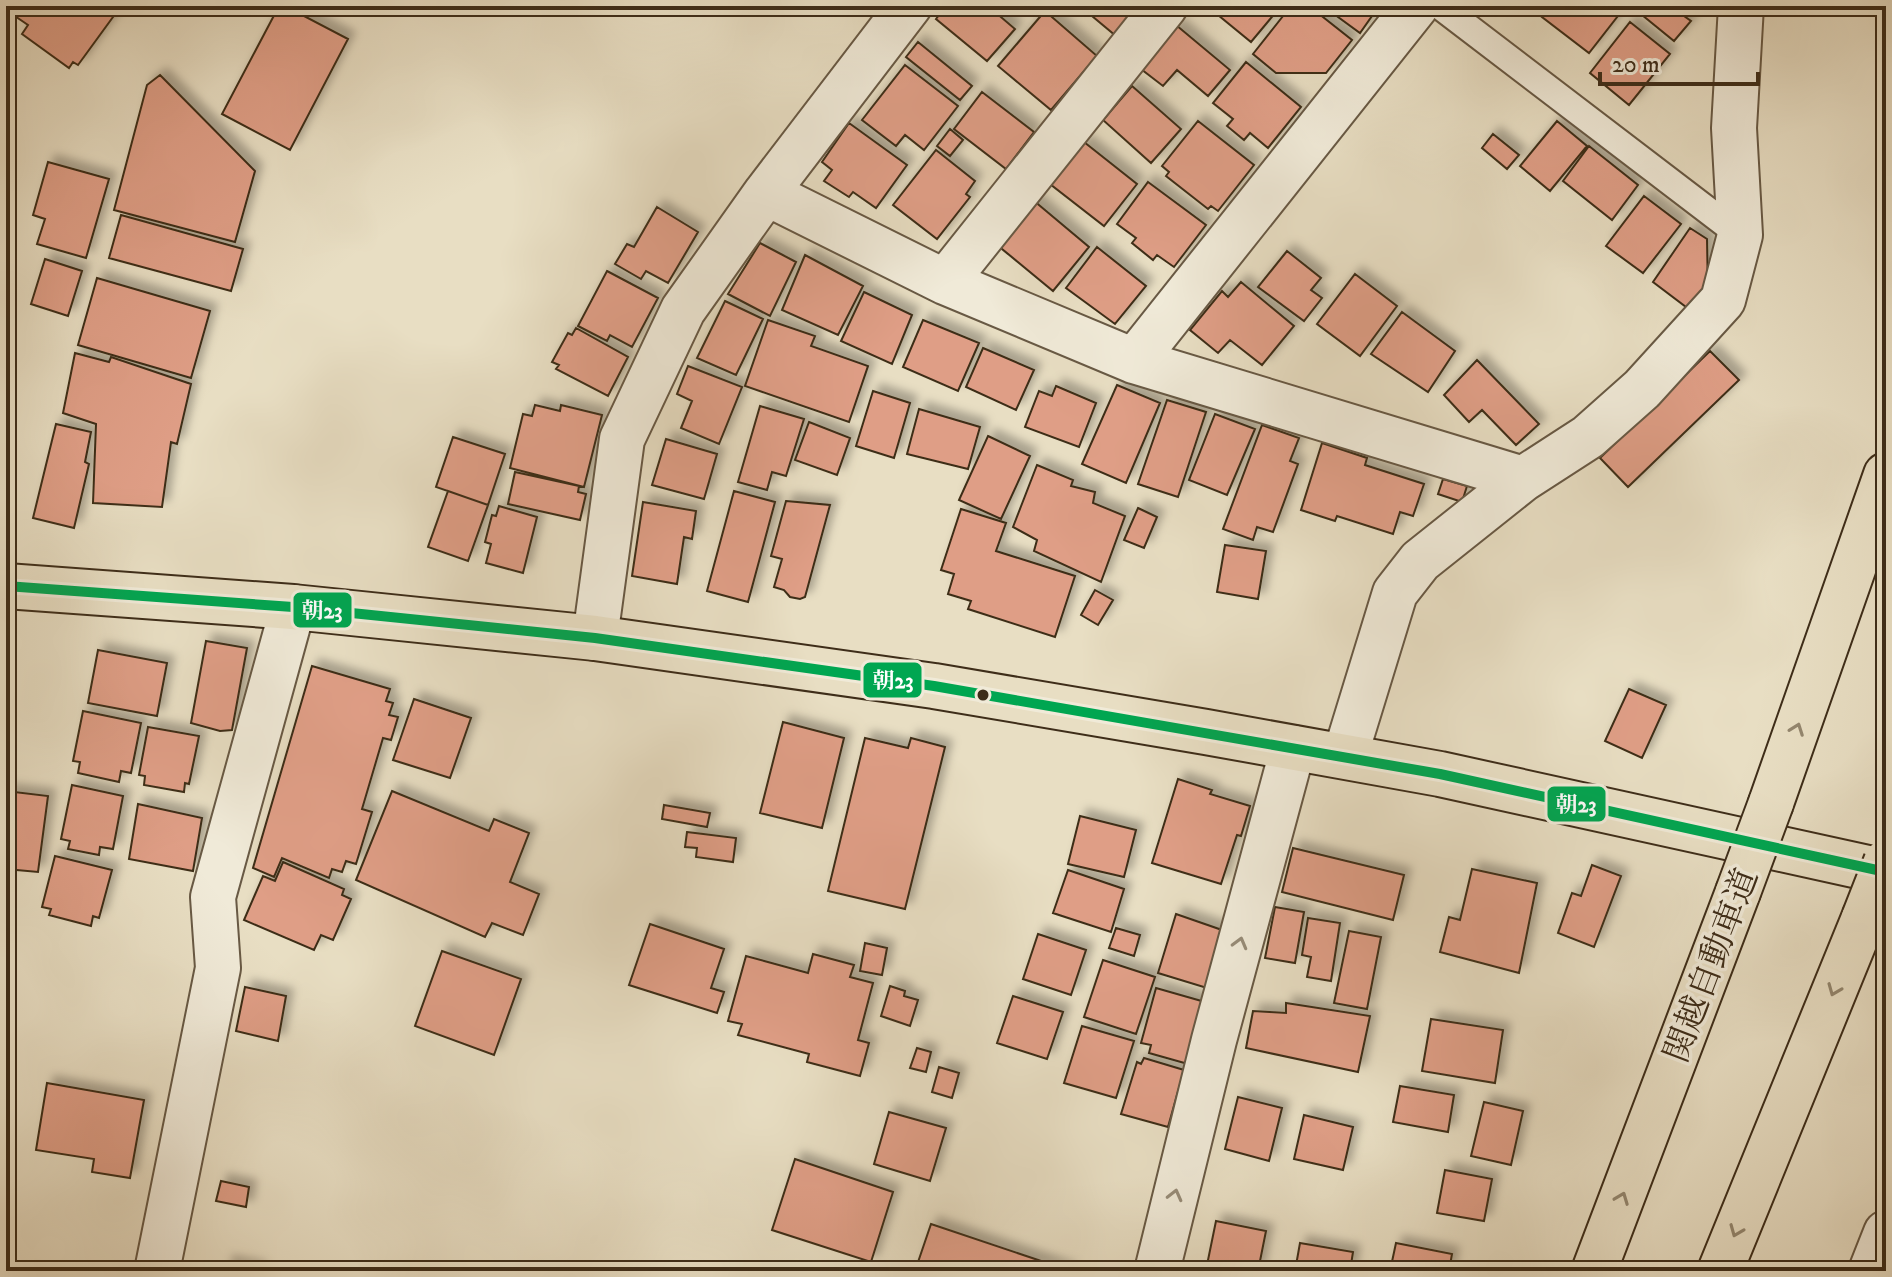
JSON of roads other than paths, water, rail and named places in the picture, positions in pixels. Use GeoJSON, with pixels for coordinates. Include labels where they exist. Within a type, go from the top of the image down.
{"type":"FeatureCollection","features":[{"type":"Feature","properties":{"kind":"main road","name":"関越自動車道"},"geometry":{"type":"LineString","coordinates":[[1594,1271],[1771,803],[1886,475]]}},
{"type":"Feature","properties":{"kind":"main road"},"geometry":{"type":"LineString","coordinates":[[6,586],[293,607],[595,638],[934,686],[1440,774],[1886,872]]}},
{"type":"Feature","properties":{"kind":"main road"},"geometry":{"type":"LineString","coordinates":[[1720,1271],[1886,862]]}},
{"type":"Feature","properties":{"kind":"street"},"geometry":{"type":"LineString","coordinates":[[595,638],[622,439],[683,310],[766,193],[909,6]]}},
{"type":"Feature","properties":{"kind":"street"},"geometry":{"type":"LineString","coordinates":[[945,282],[1165,6]]}},
{"type":"Feature","properties":{"kind":"street"},"geometry":{"type":"LineString","coordinates":[[1134,361],[1416,6]]}},
{"type":"Feature","properties":{"kind":"street"},"geometry":{"type":"LineString","coordinates":[[1345,756],[1395,593],[1420,561],[1523,479],[1588,437],[1642,389],[1723,300],[1740,235],[1734,128],[1741,6]]}},
{"type":"Feature","properties":{"kind":"street"},"geometry":{"type":"LineString","coordinates":[[766,193],[945,282],[1134,361],[1523,479]]}},
{"type":"Feature","properties":{"kind":"street"},"geometry":{"type":"LineString","coordinates":[[157,1271],[218,968],[213,897],[293,607]]}},
{"type":"Feature","properties":{"kind":"street"},"geometry":{"type":"LineString","coordinates":[[1157,1271],[1214,1040],[1293,748]]}},
{"type":"Feature","properties":{"kind":"street"},"geometry":{"type":"LineString","coordinates":[[1871,1271],[1886,1233]]}},
{"type":"Feature","properties":{"kind":"lane"},"geometry":{"type":"LineString","coordinates":[[1440,6],[1740,235]]}}]}
